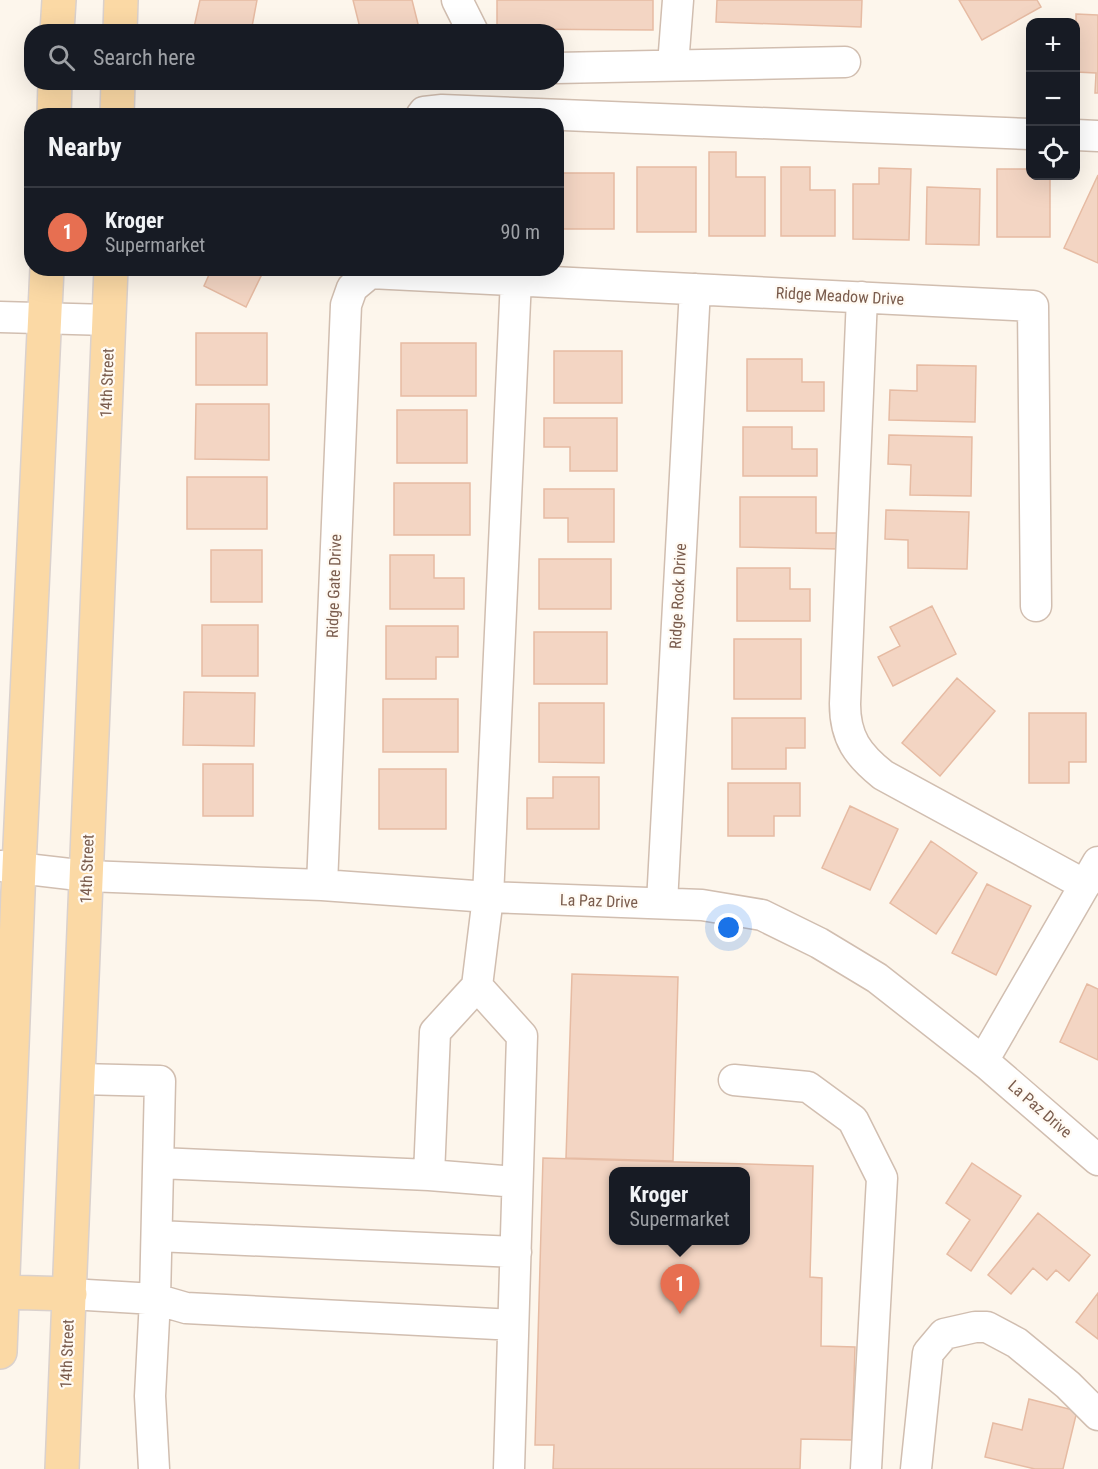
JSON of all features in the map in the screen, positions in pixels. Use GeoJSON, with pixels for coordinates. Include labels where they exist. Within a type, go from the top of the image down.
{"type":"FeatureCollection","features":[{"type":"Feature","properties":{"kind":"main road"},"geometry":{"type":"LineString","coordinates":[[58,24],[59,0]]}},
{"type":"Feature","properties":{"kind":"main road"},"geometry":{"type":"LineString","coordinates":[[120,24],[121,0]]}},
{"type":"Feature","properties":{"kind":"main road"},"geometry":{"type":"LineString","coordinates":[[54,108],[55,90]]}},
{"type":"Feature","properties":{"kind":"main road"},"geometry":{"type":"LineString","coordinates":[[117,108],[118,90]]}},
{"type":"Feature","properties":{"kind":"main road"},"geometry":{"type":"LineString","coordinates":[[0,1352],[10,867],[47,276]]}},
{"type":"Feature","properties":{"kind":"main road","name":"14th Street"},"geometry":{"type":"LineString","coordinates":[[63,1469],[111,276]]}},
{"type":"Feature","properties":{"kind":"main road"},"geometry":{"type":"LineString","coordinates":[[1,1292],[70,1294]]}},
{"type":"Feature","properties":{"kind":"street"},"geometry":{"type":"LineString","coordinates":[[458,0],[469,24]]}},
{"type":"Feature","properties":{"kind":"street"},"geometry":{"type":"LineString","coordinates":[[673,65],[678,0]]}},
{"type":"Feature","properties":{"kind":"street"},"geometry":{"type":"LineString","coordinates":[[564,68],[845,62]]}},
{"type":"Feature","properties":{"kind":"street"},"geometry":{"type":"LineString","coordinates":[[564,115],[1026,134]]}},
{"type":"Feature","properties":{"kind":"street"},"geometry":{"type":"LineString","coordinates":[[1080,135],[1098,136]]}},
{"type":"Feature","properties":{"kind":"street","name":"Ridge Meadow Drive"},"geometry":{"type":"LineString","coordinates":[[352,288],[366,276]]}},
{"type":"Feature","properties":{"kind":"street","name":"Ridge Meadow Drive"},"geometry":{"type":"LineString","coordinates":[[471,276],[1033,306],[1036,606]]}},
{"type":"Feature","properties":{"kind":"street"},"geometry":{"type":"LineString","coordinates":[[429,1175],[435,1032],[477,986],[488,897],[516,279]]}},
{"type":"Feature","properties":{"kind":"street","name":"Ridge Gate Drive"},"geometry":{"type":"LineString","coordinates":[[322,885],[346,305],[352,288]]}},
{"type":"Feature","properties":{"kind":"street","name":"Ridge Rock Drive"},"geometry":{"type":"LineString","coordinates":[[662,903],[695,289]]}},
{"type":"Feature","properties":{"kind":"street"},"geometry":{"type":"LineString","coordinates":[[861,297],[845,705],[845,720],[849,733],[857,749],[868,763],[883,775],[1092,874],[983,1061]]}},
{"type":"Feature","properties":{"kind":"street"},"geometry":{"type":"LineString","coordinates":[[0,317],[109,320]]}},
{"type":"Feature","properties":{"kind":"street","name":"La Paz Drive"},"geometry":{"type":"LineString","coordinates":[[10,867],[87,876],[322,885],[488,897],[702,905],[762,915],[819,943],[877,978],[983,1061],[1098,1160]]}},
{"type":"Feature","properties":{"kind":"street"},"geometry":{"type":"LineString","coordinates":[[477,986],[522,1036],[509,1469]]}},
{"type":"Feature","properties":{"kind":"street"},"geometry":{"type":"LineString","coordinates":[[79,1079],[159,1081],[157,1236],[150,1396],[154,1469]]}},
{"type":"Feature","properties":{"kind":"street"},"geometry":{"type":"LineString","coordinates":[[734,1080],[808,1087],[853,1120],[882,1178],[866,1469]]}},
{"type":"Feature","properties":{"kind":"street"},"geometry":{"type":"LineString","coordinates":[[159,1163],[429,1175],[517,1182]]}},
{"type":"Feature","properties":{"kind":"street"},"geometry":{"type":"LineString","coordinates":[[157,1236],[516,1252]]}},
{"type":"Feature","properties":{"kind":"street"},"geometry":{"type":"LineString","coordinates":[[70,1294],[155,1299],[186,1308],[513,1325]]}},
{"type":"Feature","properties":{"kind":"street"},"geometry":{"type":"LineString","coordinates":[[916,1469],[928,1353],[944,1334],[975,1327],[987,1327],[1017,1343],[1068,1385],[1098,1415]]}},
{"type":"Feature","properties":{"kind":"building"},"geometry":{"type":"Polygon","coordinates":[[[200,0],[257,0],[252,24],[195,24],[200,0]]]}},
{"type":"Feature","properties":{"kind":"building"},"geometry":{"type":"Polygon","coordinates":[[[353,0],[412,0],[418,24],[359,24],[353,0]]]}},
{"type":"Feature","properties":{"kind":"building"},"geometry":{"type":"Polygon","coordinates":[[[497,0],[653,0],[653,30],[564,29],[564,24],[497,24],[497,0]]]}},
{"type":"Feature","properties":{"kind":"building"},"geometry":{"type":"Polygon","coordinates":[[[717,0],[862,0],[861,27],[716,22],[717,0]]]}},
{"type":"Feature","properties":{"kind":"building"},"geometry":{"type":"Polygon","coordinates":[[[959,0],[1037,0],[1041,7],[982,40],[959,0]]]}},
{"type":"Feature","properties":{"kind":"building"},"geometry":{"type":"Polygon","coordinates":[[[1076,14],[1098,15],[1098,93],[1095,93],[1096,73],[1080,72],[1080,18],[1076,18],[1076,14]]]}},
{"type":"Feature","properties":{"kind":"building"},"geometry":{"type":"Polygon","coordinates":[[[709,152],[736,152],[736,177],[765,177],[765,236],[709,236],[709,152]]]}},
{"type":"Feature","properties":{"kind":"building"},"geometry":{"type":"Polygon","coordinates":[[[637,167],[696,167],[696,232],[637,232],[637,167]]]}},
{"type":"Feature","properties":{"kind":"building"},"geometry":{"type":"Polygon","coordinates":[[[781,167],[810,167],[810,190],[835,190],[835,236],[781,236],[781,167]]]}},
{"type":"Feature","properties":{"kind":"building"},"geometry":{"type":"Polygon","coordinates":[[[879,168],[911,169],[909,240],[853,239],[853,184],[879,184],[879,168]]]}},
{"type":"Feature","properties":{"kind":"building"},"geometry":{"type":"Polygon","coordinates":[[[997,169],[1026,169],[1026,180],[1050,180],[1050,237],[997,237],[997,169]]]}},
{"type":"Feature","properties":{"kind":"building"},"geometry":{"type":"Polygon","coordinates":[[[564,173],[614,173],[614,229],[564,229],[564,173]]]}},
{"type":"Feature","properties":{"kind":"building"},"geometry":{"type":"Polygon","coordinates":[[[1098,175],[1098,263],[1064,248],[1098,175]]]}},
{"type":"Feature","properties":{"kind":"building"},"geometry":{"type":"Polygon","coordinates":[[[927,187],[980,189],[979,245],[926,244],[927,187]]]}},
{"type":"Feature","properties":{"kind":"building"},"geometry":{"type":"Polygon","coordinates":[[[208,276],[261,276],[246,307],[204,286],[208,276]]]}},
{"type":"Feature","properties":{"kind":"building"},"geometry":{"type":"Polygon","coordinates":[[[196,333],[267,333],[267,385],[196,385],[196,333]]]}},
{"type":"Feature","properties":{"kind":"building"},"geometry":{"type":"Polygon","coordinates":[[[401,343],[476,343],[476,396],[401,396],[401,343]]]}},
{"type":"Feature","properties":{"kind":"building"},"geometry":{"type":"Polygon","coordinates":[[[554,351],[622,351],[622,403],[554,403],[554,351]]]}},
{"type":"Feature","properties":{"kind":"building"},"geometry":{"type":"Polygon","coordinates":[[[747,359],[802,359],[802,382],[824,382],[824,411],[747,411],[747,359]]]}},
{"type":"Feature","properties":{"kind":"building"},"geometry":{"type":"Polygon","coordinates":[[[917,365],[976,366],[975,422],[889,420],[890,390],[917,391],[917,365]]]}},
{"type":"Feature","properties":{"kind":"building"},"geometry":{"type":"Polygon","coordinates":[[[196,404],[269,404],[269,460],[195,459],[196,404]]]}},
{"type":"Feature","properties":{"kind":"building"},"geometry":{"type":"Polygon","coordinates":[[[397,410],[467,410],[467,463],[397,463],[397,410]]]}},
{"type":"Feature","properties":{"kind":"building"},"geometry":{"type":"Polygon","coordinates":[[[544,418],[617,418],[617,471],[570,471],[570,447],[544,447],[544,418]]]}},
{"type":"Feature","properties":{"kind":"building"},"geometry":{"type":"Polygon","coordinates":[[[743,427],[792,427],[792,449],[817,449],[817,476],[743,476],[743,427]]]}},
{"type":"Feature","properties":{"kind":"building"},"geometry":{"type":"Polygon","coordinates":[[[889,435],[972,437],[971,496],[910,495],[911,465],[888,464],[889,435]]]}},
{"type":"Feature","properties":{"kind":"building"},"geometry":{"type":"Polygon","coordinates":[[[187,477],[267,477],[267,529],[187,529],[187,477]]]}},
{"type":"Feature","properties":{"kind":"building"},"geometry":{"type":"Polygon","coordinates":[[[394,483],[470,483],[470,535],[394,535],[394,483]]]}},
{"type":"Feature","properties":{"kind":"building"},"geometry":{"type":"Polygon","coordinates":[[[544,489],[614,489],[614,542],[568,542],[568,518],[544,518],[544,489]]]}},
{"type":"Feature","properties":{"kind":"building"},"geometry":{"type":"Polygon","coordinates":[[[740,497],[816,497],[816,533],[839,533],[839,549],[740,547],[740,497]]]}},
{"type":"Feature","properties":{"kind":"building"},"geometry":{"type":"Polygon","coordinates":[[[886,510],[969,512],[967,569],[908,568],[908,540],[885,539],[886,510]]]}},
{"type":"Feature","properties":{"kind":"building"},"geometry":{"type":"Polygon","coordinates":[[[211,550],[262,550],[262,602],[211,602],[211,550]]]}},
{"type":"Feature","properties":{"kind":"building"},"geometry":{"type":"Polygon","coordinates":[[[390,555],[434,555],[434,578],[464,578],[464,609],[390,609],[390,555]]]}},
{"type":"Feature","properties":{"kind":"building"},"geometry":{"type":"Polygon","coordinates":[[[539,559],[611,559],[611,609],[539,609],[539,559]]]}},
{"type":"Feature","properties":{"kind":"building"},"geometry":{"type":"Polygon","coordinates":[[[737,568],[790,568],[790,589],[810,589],[810,621],[737,621],[737,568]]]}},
{"type":"Feature","properties":{"kind":"building"},"geometry":{"type":"Polygon","coordinates":[[[932,606],[956,654],[893,686],[878,657],[900,646],[890,627],[932,606]]]}},
{"type":"Feature","properties":{"kind":"building"},"geometry":{"type":"Polygon","coordinates":[[[202,625],[258,625],[258,676],[202,676],[202,625]]]}},
{"type":"Feature","properties":{"kind":"building"},"geometry":{"type":"Polygon","coordinates":[[[386,626],[458,626],[458,657],[436,657],[436,679],[386,679],[386,626]]]}},
{"type":"Feature","properties":{"kind":"building"},"geometry":{"type":"Polygon","coordinates":[[[534,632],[607,632],[607,684],[534,684],[534,632]]]}},
{"type":"Feature","properties":{"kind":"building"},"geometry":{"type":"Polygon","coordinates":[[[734,639],[801,639],[801,699],[734,699],[734,639]]]}},
{"type":"Feature","properties":{"kind":"building"},"geometry":{"type":"Polygon","coordinates":[[[957,678],[995,711],[940,776],[902,743],[957,678]]]}},
{"type":"Feature","properties":{"kind":"building"},"geometry":{"type":"Polygon","coordinates":[[[184,692],[255,693],[254,746],[183,745],[184,692]]]}},
{"type":"Feature","properties":{"kind":"building"},"geometry":{"type":"Polygon","coordinates":[[[383,699],[458,699],[458,752],[383,752],[383,699]]]}},
{"type":"Feature","properties":{"kind":"building"},"geometry":{"type":"Polygon","coordinates":[[[539,703],[604,703],[604,763],[539,762],[539,703]]]}},
{"type":"Feature","properties":{"kind":"building"},"geometry":{"type":"Polygon","coordinates":[[[1029,713],[1086,713],[1086,762],[1069,762],[1069,783],[1029,783],[1029,713]]]}},
{"type":"Feature","properties":{"kind":"building"},"geometry":{"type":"Polygon","coordinates":[[[732,718],[805,718],[805,748],[786,748],[786,769],[732,769],[732,718]]]}},
{"type":"Feature","properties":{"kind":"building"},"geometry":{"type":"Polygon","coordinates":[[[203,764],[253,764],[253,816],[203,816],[203,764]]]}},
{"type":"Feature","properties":{"kind":"building"},"geometry":{"type":"Polygon","coordinates":[[[379,769],[446,769],[446,829],[379,829],[379,769]]]}},
{"type":"Feature","properties":{"kind":"building"},"geometry":{"type":"Polygon","coordinates":[[[553,777],[599,777],[599,829],[527,829],[527,798],[553,798],[553,777]]]}},
{"type":"Feature","properties":{"kind":"building"},"geometry":{"type":"Polygon","coordinates":[[[728,783],[800,783],[800,816],[774,816],[774,836],[728,836],[728,783]]]}},
{"type":"Feature","properties":{"kind":"building"},"geometry":{"type":"Polygon","coordinates":[[[850,806],[898,829],[870,890],[822,868],[850,806]]]}},
{"type":"Feature","properties":{"kind":"building"},"geometry":{"type":"Polygon","coordinates":[[[931,841],[977,873],[936,934],[890,903],[931,841]]]}},
{"type":"Feature","properties":{"kind":"building"},"geometry":{"type":"Polygon","coordinates":[[[987,884],[1031,906],[996,975],[952,953],[987,884]]]}},
{"type":"Feature","properties":{"kind":"building"},"geometry":{"type":"Polygon","coordinates":[[[572,974],[678,977],[673,1161],[566,1158],[572,974]]]}},
{"type":"Feature","properties":{"kind":"building"},"geometry":{"type":"Polygon","coordinates":[[[1087,984],[1098,989],[1098,1060],[1060,1042],[1087,984]]]}},
{"type":"Feature","properties":{"kind":"building"},"geometry":{"type":"Polygon","coordinates":[[[543,1158],[813,1166],[810,1277],[822,1278],[821,1346],[855,1347],[852,1440],[801,1439],[800,1469],[553,1469],[554,1445],[535,1445],[543,1158]]]}},
{"type":"Feature","properties":{"kind":"building"},"geometry":{"type":"Polygon","coordinates":[[[972,1163],[1021,1196],[971,1271],[947,1254],[970,1220],[946,1203],[972,1163]]]}},
{"type":"Feature","properties":{"kind":"building"},"geometry":{"type":"Polygon","coordinates":[[[1038,1213],[1090,1255],[1069,1281],[1056,1270],[1047,1280],[1033,1268],[1011,1294],[988,1275],[1038,1213]]]}},
{"type":"Feature","properties":{"kind":"building"},"geometry":{"type":"Polygon","coordinates":[[[1098,1293],[1098,1339],[1076,1322],[1098,1293]]]}},
{"type":"Feature","properties":{"kind":"building"},"geometry":{"type":"Polygon","coordinates":[[[1029,1399],[1077,1411],[1063,1469],[1035,1469],[985,1457],[993,1423],[1022,1430],[1029,1399]]]}},
{"type":"Feature","properties":{"kind":"place","name":"Kroger"},"geometry":{"type":"Point","coordinates":[680,1314]}}]}
